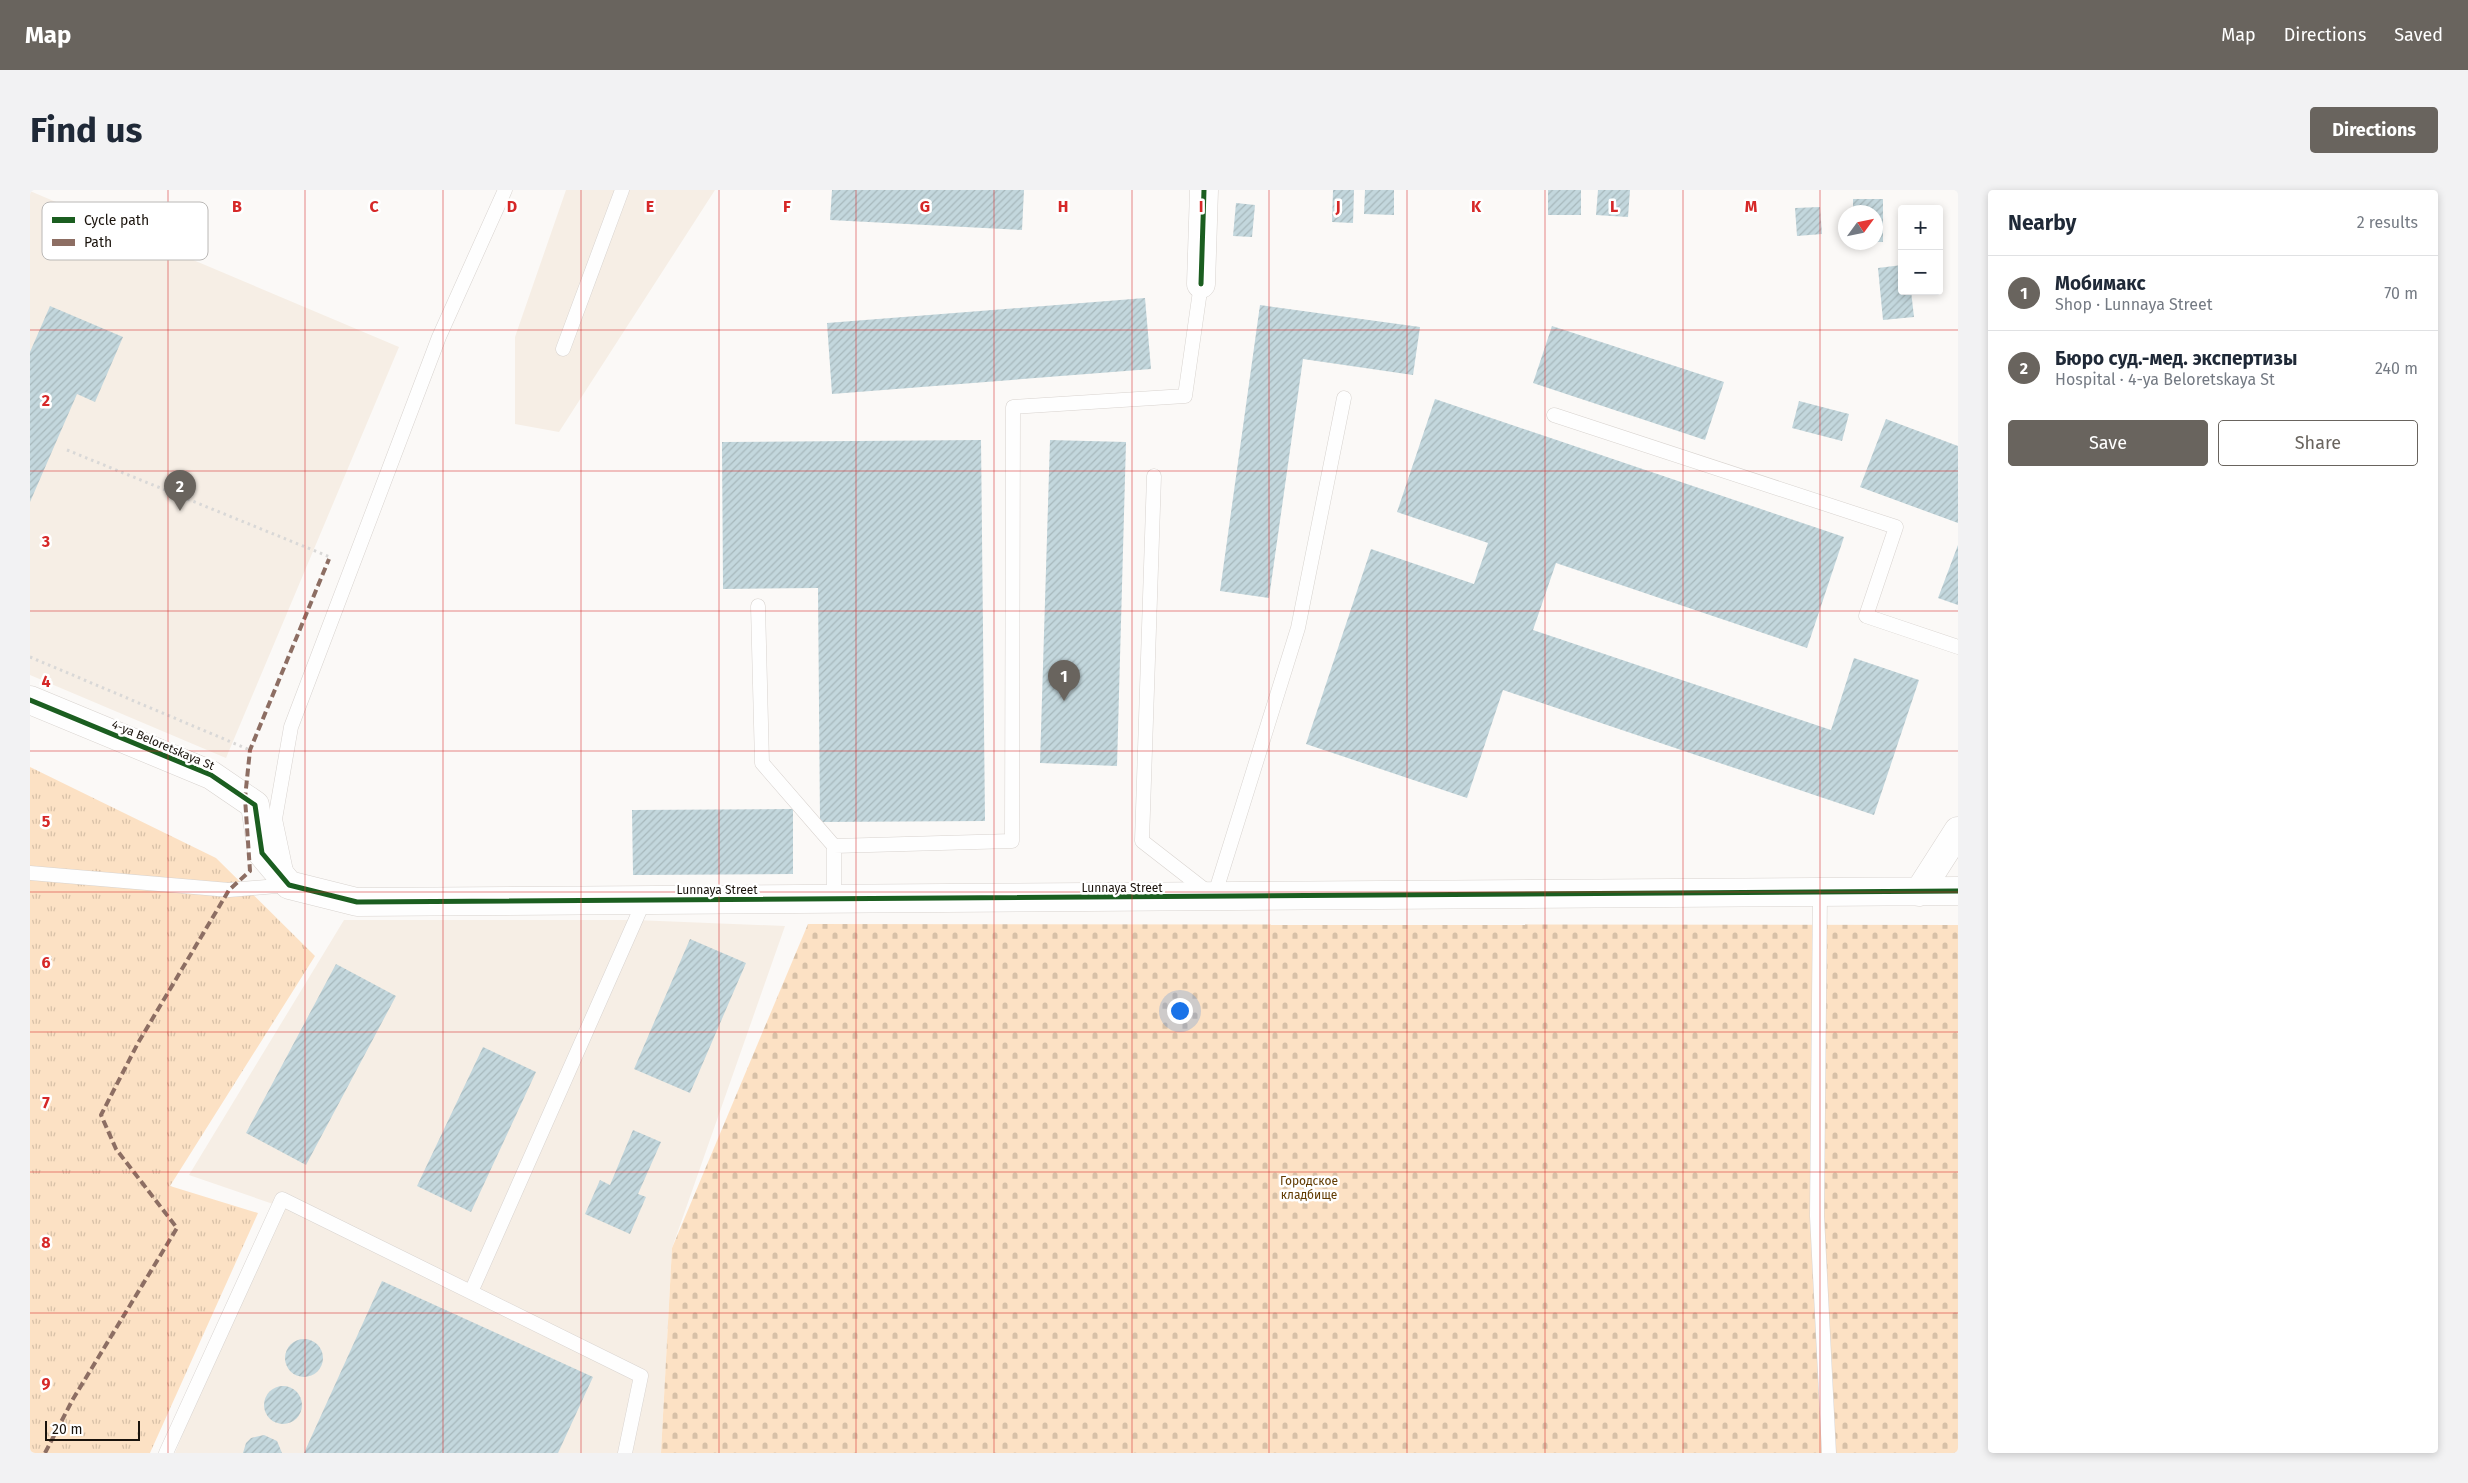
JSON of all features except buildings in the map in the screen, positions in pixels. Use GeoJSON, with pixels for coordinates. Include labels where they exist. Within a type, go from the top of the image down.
{"type":"FeatureCollection","features":[{"type":"Feature","properties":{"kind":"street"},"geometry":{"type":"LineString","coordinates":[[1201,284],[1204,190]]}},
{"type":"Feature","properties":{"kind":"street","name":"4-ya Beloretskaya St"},"geometry":{"type":"LineString","coordinates":[[30,700],[211,775],[255,805],[262,854],[289,884]]}},
{"type":"Feature","properties":{"kind":"street"},"geometry":{"type":"LineString","coordinates":[[1919,892],[1958,831]]}},
{"type":"Feature","properties":{"kind":"street","name":"Lunnaya Street"},"geometry":{"type":"LineString","coordinates":[[289,884],[357,902],[1820,894],[1958,891]]}},
{"type":"Feature","properties":{"kind":"lane"},"geometry":{"type":"LineString","coordinates":[[30,873],[229,890],[289,884],[275,819],[291,727],[439,338],[505,190]]}},
{"type":"Feature","properties":{"kind":"lane"},"geometry":{"type":"LineString","coordinates":[[562,349],[622,190]]}},
{"type":"Feature","properties":{"kind":"lane"},"geometry":{"type":"LineString","coordinates":[[834,846],[1012,841],[1013,407],[1186,396],[1201,284]]}},
{"type":"Feature","properties":{"kind":"lane"},"geometry":{"type":"LineString","coordinates":[[1154,476],[1142,841],[1214,897],[1298,628],[1344,398]]}},
{"type":"Feature","properties":{"kind":"lane"},"geometry":{"type":"LineString","coordinates":[[1554,415],[1896,527],[1866,616],[1958,647]]}},
{"type":"Feature","properties":{"kind":"lane"},"geometry":{"type":"LineString","coordinates":[[758,606],[762,763],[834,846],[834,900]]}},
{"type":"Feature","properties":{"kind":"lane"},"geometry":{"type":"LineString","coordinates":[[1820,894],[1817,1216],[1829,1453]]}},
{"type":"Feature","properties":{"kind":"lane"},"geometry":{"type":"LineString","coordinates":[[471,1292],[644,901]]}},
{"type":"Feature","properties":{"kind":"lane"},"geometry":{"type":"LineString","coordinates":[[166,1453],[282,1198],[641,1376],[625,1453]]}},
{"type":"Feature","properties":{"kind":"path"},"geometry":{"type":"LineString","coordinates":[[67,450],[329,559],[333,550]]}},
{"type":"Feature","properties":{"kind":"path"},"geometry":{"type":"LineString","coordinates":[[30,657],[250,750]]}},
{"type":"Feature","properties":{"kind":"shaded area"},"geometry":{"type":"Polygon","coordinates":[[[566,190],[715,190],[559,432],[515,424],[515,337],[566,190]]]}},
{"type":"Feature","properties":{"kind":"shaded area"},"geometry":{"type":"Polygon","coordinates":[[[30,191],[56,202],[42,202],[42,260],[193,260],[399,347],[226,758],[30,675],[30,191]]]}},
{"type":"Feature","properties":{"kind":"shaded area"},"geometry":{"type":"Polygon","coordinates":[[[344,920],[635,920],[785,926],[672,1248],[661,1453],[175,1453],[276,1205],[189,1175],[344,920]]]}},
{"type":"Feature","properties":{"kind":"green space"},"geometry":{"type":"Polygon","coordinates":[[[30,767],[216,858],[315,956],[170,1186],[258,1213],[150,1453],[30,1453],[30,767]]]}},
{"type":"Feature","properties":{"kind":"green space","name":"Городское кладбище"},"geometry":{"type":"Polygon","coordinates":[[[808,924],[1958,925],[1958,1453],[661,1453],[672,1248],[808,924]]]}},
{"type":"Feature","properties":{"kind":"marked path"},"geometry":{"type":"LineString","coordinates":[[45,1453],[73,1399],[177,1228],[116,1149],[101,1115],[138,1043],[229,890],[250,871],[245,798],[250,750],[329,559]]}},
{"type":"Feature","properties":{"kind":"cycle path"},"geometry":{"type":"LineString","coordinates":[[1201,284],[1204,190]]}},
{"type":"Feature","properties":{"kind":"cycle path"},"geometry":{"type":"LineString","coordinates":[[30,700],[211,775],[255,805],[262,853],[289,885],[357,902],[1958,891]]}},
{"type":"Feature","properties":{"kind":"place","name":"Бюро суд.-мед. экспертизы"},"geometry":{"type":"Point","coordinates":[180,511]}},
{"type":"Feature","properties":{"kind":"place","name":"Мобимакс"},"geometry":{"type":"Point","coordinates":[1064,701]}}]}
